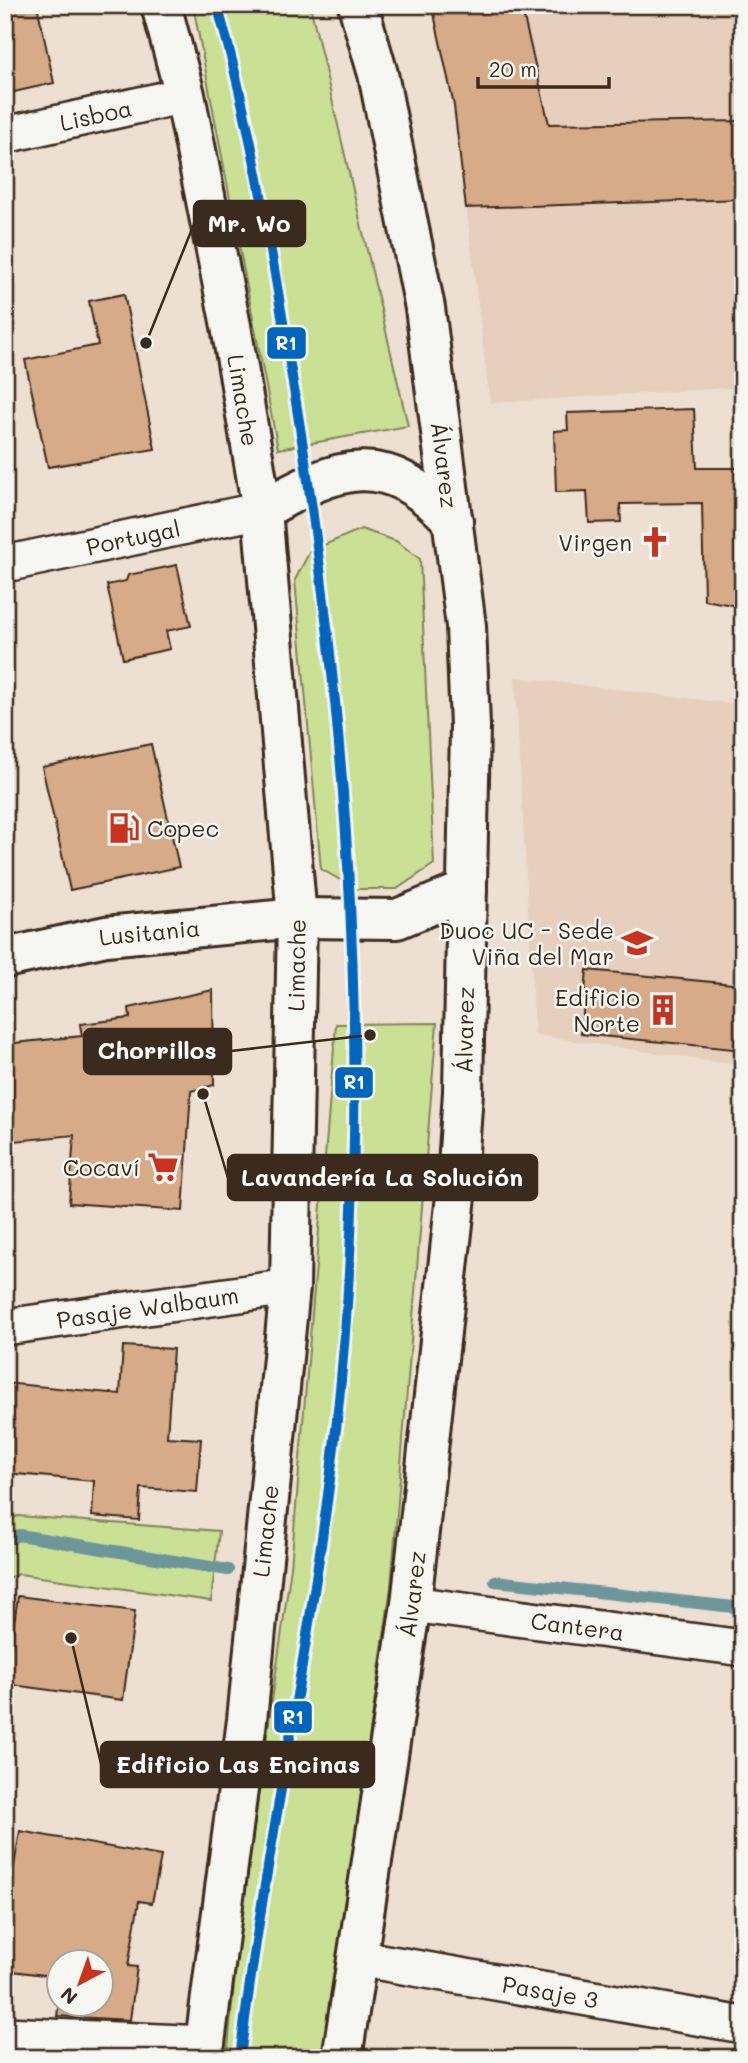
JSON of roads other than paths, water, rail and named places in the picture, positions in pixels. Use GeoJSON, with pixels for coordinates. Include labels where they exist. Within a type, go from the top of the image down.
{"type":"FeatureCollection","features":[{"type":"Feature","properties":{"kind":"main road","name":"Limache"},"geometry":{"type":"LineString","coordinates":[[161,5],[185,95],[230,326],[262,510],[297,918],[290,1287],[247,1720],[204,2051]]}},
{"type":"Feature","properties":{"kind":"main road","name":"Álvarez"},"geometry":{"type":"LineString","coordinates":[[342,2058],[411,1604],[456,1196],[463,1092],[470,726],[466,626],[425,307],[379,74],[358,5]]}},
{"type":"Feature","properties":{"kind":"main road"},"geometry":{"type":"LineString","coordinates":[[262,510],[312,481],[364,471],[405,479],[430,496],[453,521]]}},
{"type":"Feature","properties":{"kind":"main road","name":"Lusitania"},"geometry":{"type":"LineString","coordinates":[[5,958],[106,936],[297,918],[397,919],[467,890]]}},
{"type":"Feature","properties":{"kind":"street","name":"Lisboa"},"geometry":{"type":"LineString","coordinates":[[5,135],[185,95]]}},
{"type":"Feature","properties":{"kind":"street","name":"Portugal"},"geometry":{"type":"LineString","coordinates":[[5,564],[262,510]]}},
{"type":"Feature","properties":{"kind":"street","name":"Pasaje Walbaum"},"geometry":{"type":"LineString","coordinates":[[5,1327],[290,1287]]}},
{"type":"Feature","properties":{"kind":"street","name":"Cantera"},"geometry":{"type":"LineString","coordinates":[[411,1604],[743,1648]]}},
{"type":"Feature","properties":{"kind":"street","name":"Pasaje 3"},"geometry":{"type":"LineString","coordinates":[[357,1958],[743,2025]]}},
{"type":"Feature","properties":{"kind":"street"},"geometry":{"type":"LineString","coordinates":[[5,2035],[204,2051]]}},
{"type":"Feature","properties":{"kind":"waterway"},"geometry":{"type":"LineString","coordinates":[[5,1540],[19,1535],[228,1570]]}},
{"type":"Feature","properties":{"kind":"waterway"},"geometry":{"type":"LineString","coordinates":[[495,1581],[743,1608]]}},
{"type":"Feature","properties":{"kind":"place","name":"Mr. Wo"},"geometry":{"type":"Point","coordinates":[146,343]}},
{"type":"Feature","properties":{"kind":"place","name":"Virgen"},"geometry":{"type":"Point","coordinates":[655,542]}},
{"type":"Feature","properties":{"kind":"place","name":"Copec"},"geometry":{"type":"Point","coordinates":[124,828]}},
{"type":"Feature","properties":{"kind":"place","name":"Duoc UC - Sede Viña del Mar"},"geometry":{"type":"Point","coordinates":[637,943]}},
{"type":"Feature","properties":{"kind":"place","name":"Edificio Norte"},"geometry":{"type":"Point","coordinates":[663,1010]}},
{"type":"Feature","properties":{"kind":"place","name":"Chorrillos"},"geometry":{"type":"Point","coordinates":[370,1035]}},
{"type":"Feature","properties":{"kind":"place","name":"Lavandería La Solución"},"geometry":{"type":"Point","coordinates":[203,1094]}},
{"type":"Feature","properties":{"kind":"place","name":"Cocaví"},"geometry":{"type":"Point","coordinates":[163,1167]}},
{"type":"Feature","properties":{"kind":"place","name":"Edificio Las Encinas"},"geometry":{"type":"Point","coordinates":[71,1638]}}]}
